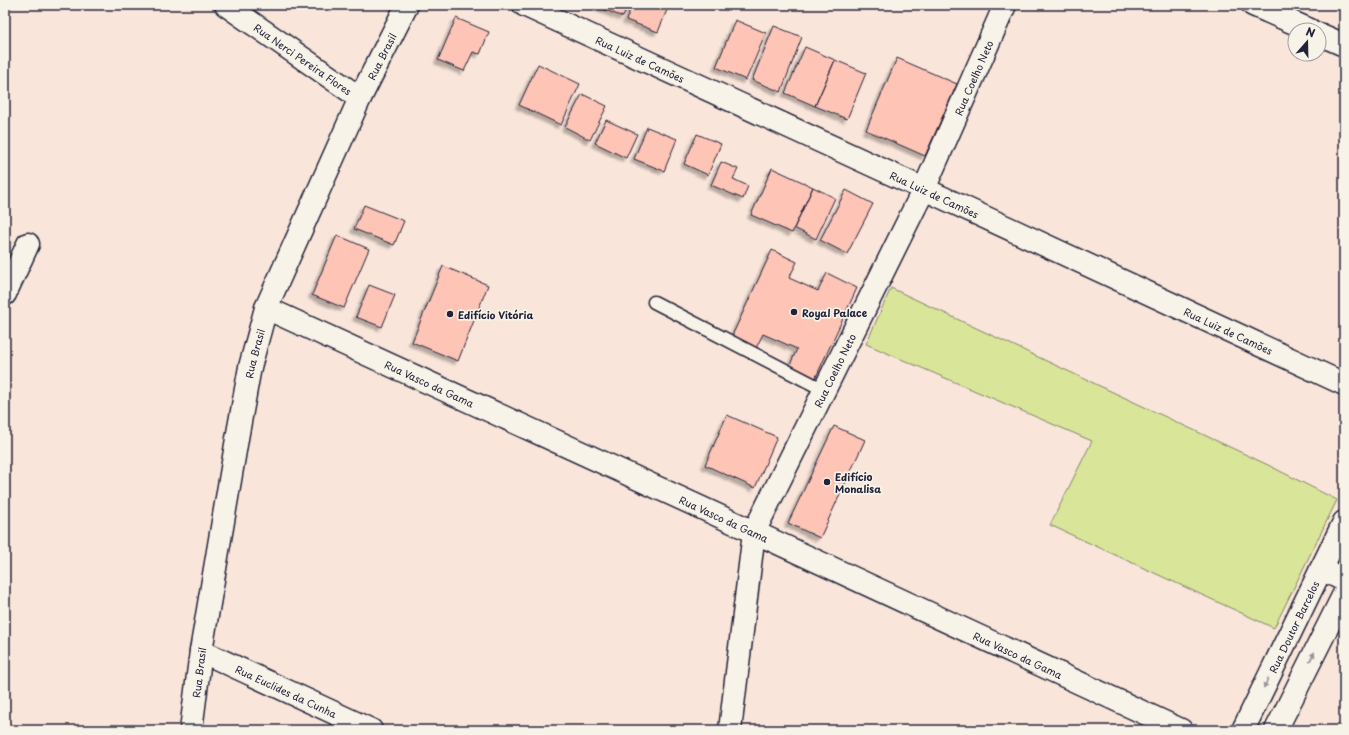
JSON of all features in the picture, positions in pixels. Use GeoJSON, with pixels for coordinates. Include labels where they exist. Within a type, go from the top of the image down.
{"type":"FeatureCollection","features":[{"type":"Feature","properties":{"kind":"street","name":"Rua Nerci Pereira Flores"},"geometry":{"type":"LineString","coordinates":[[226,5],[360,98]]}},
{"type":"Feature","properties":{"kind":"street","name":"Rua Brasil"},"geometry":{"type":"LineString","coordinates":[[191,730],[201,651],[250,367],[266,308],[360,98],[407,5]]}},
{"type":"Feature","properties":{"kind":"street","name":"Rua Luiz de Camões"},"geometry":{"type":"LineString","coordinates":[[524,5],[1344,384]]}},
{"type":"Feature","properties":{"kind":"street","name":"Rua Coelho Neto"},"geometry":{"type":"LineString","coordinates":[[730,730],[754,532],[924,189],[1005,5]]}},
{"type":"Feature","properties":{"kind":"street"},"geometry":{"type":"LineString","coordinates":[[1253,5],[1292,22]]}},
{"type":"Feature","properties":{"kind":"street"},"geometry":{"type":"LineString","coordinates":[[1327,38],[1344,45]]}},
{"type":"Feature","properties":{"kind":"street"},"geometry":{"type":"LineString","coordinates":[[5,294],[28,244]]}},
{"type":"Feature","properties":{"kind":"street","name":"Rua Vasco da Gama"},"geometry":{"type":"LineString","coordinates":[[266,308],[1180,730]]}},
{"type":"Feature","properties":{"kind":"street","name":"Rua Doutor Barcelos"},"geometry":{"type":"LineString","coordinates":[[1243,730],[1344,522]]}},
{"type":"Feature","properties":{"kind":"street"},"geometry":{"type":"LineString","coordinates":[[1321,569],[1344,580]]}},
{"type":"Feature","properties":{"kind":"street"},"geometry":{"type":"LineString","coordinates":[[1276,730],[1344,594]]}},
{"type":"Feature","properties":{"kind":"street","name":"Rua Euclides da Cunha"},"geometry":{"type":"LineString","coordinates":[[201,651],[371,730]]}},
{"type":"Feature","properties":{"kind":"lane"},"geometry":{"type":"LineString","coordinates":[[654,302],[824,390]]}},
{"type":"Feature","properties":{"kind":"green space"},"geometry":{"type":"Polygon","coordinates":[[[891,288],[1268,465],[1337,500],[1274,628],[1050,525],[1092,441],[866,344],[891,288]]]}},
{"type":"Feature","properties":{"kind":"building"},"geometry":{"type":"Polygon","coordinates":[[[599,5],[628,5],[623,17],[598,7],[599,5]]]}},
{"type":"Feature","properties":{"kind":"building"},"geometry":{"type":"Polygon","coordinates":[[[632,5],[669,5],[658,32],[626,20],[632,5]]]}},
{"type":"Feature","properties":{"kind":"building"},"geometry":{"type":"Polygon","coordinates":[[[456,18],[489,32],[480,54],[473,52],[464,71],[438,60],[456,18]]]}},
{"type":"Feature","properties":{"kind":"building"},"geometry":{"type":"Polygon","coordinates":[[[735,20],[766,33],[746,80],[716,67],[735,20]]]}},
{"type":"Feature","properties":{"kind":"building"},"geometry":{"type":"Polygon","coordinates":[[[774,26],[802,37],[781,92],[752,80],[774,26]]]}},
{"type":"Feature","properties":{"kind":"building"},"geometry":{"type":"Polygon","coordinates":[[[805,47],[835,60],[815,106],[785,93],[805,47]]]}},
{"type":"Feature","properties":{"kind":"building"},"geometry":{"type":"Polygon","coordinates":[[[897,58],[957,84],[925,156],[866,130],[897,58]]]}},
{"type":"Feature","properties":{"kind":"building"},"geometry":{"type":"Polygon","coordinates":[[[835,60],[866,73],[847,119],[815,106],[835,60]]]}},
{"type":"Feature","properties":{"kind":"building"},"geometry":{"type":"Polygon","coordinates":[[[538,64],[580,84],[561,125],[519,105],[538,64]]]}},
{"type":"Feature","properties":{"kind":"building"},"geometry":{"type":"Polygon","coordinates":[[[582,94],[607,106],[590,140],[565,127],[582,94]]]}},
{"type":"Feature","properties":{"kind":"building"},"geometry":{"type":"Polygon","coordinates":[[[606,120],[637,134],[626,158],[595,143],[606,120]]]}},
{"type":"Feature","properties":{"kind":"building"},"geometry":{"type":"Polygon","coordinates":[[[647,127],[677,139],[664,171],[634,159],[647,127]]]}},
{"type":"Feature","properties":{"kind":"building"},"geometry":{"type":"Polygon","coordinates":[[[697,134],[721,144],[708,175],[684,164],[697,134]]]}},
{"type":"Feature","properties":{"kind":"building"},"geometry":{"type":"Polygon","coordinates":[[[721,162],[738,169],[733,179],[748,186],[743,199],[711,185],[721,162]]]}},
{"type":"Feature","properties":{"kind":"building"},"geometry":{"type":"Polygon","coordinates":[[[772,168],[813,187],[792,233],[751,215],[772,168]]]}},
{"type":"Feature","properties":{"kind":"building"},"geometry":{"type":"Polygon","coordinates":[[[813,187],[835,198],[816,239],[794,228],[813,187]]]}},
{"type":"Feature","properties":{"kind":"building"},"geometry":{"type":"Polygon","coordinates":[[[846,190],[873,204],[847,254],[820,240],[846,190]]]}},
{"type":"Feature","properties":{"kind":"building"},"geometry":{"type":"Polygon","coordinates":[[[364,205],[404,221],[394,245],[354,229],[364,205]]]}},
{"type":"Feature","properties":{"kind":"building"},"geometry":{"type":"Polygon","coordinates":[[[337,235],[369,249],[344,308],[312,295],[337,235]]]}},
{"type":"Feature","properties":{"kind":"building","name":"Royal Palace"},"geometry":{"type":"Polygon","coordinates":[[[772,250],[797,262],[789,278],[818,291],[827,273],[857,288],[815,379],[789,367],[797,349],[763,334],[754,352],[730,340],[772,250]]]}},
{"type":"Feature","properties":{"kind":"building","name":"Edifício Vitória"},"geometry":{"type":"Polygon","coordinates":[[[443,266],[488,285],[458,361],[412,342],[443,266]]]}},
{"type":"Feature","properties":{"kind":"building"},"geometry":{"type":"Polygon","coordinates":[[[369,285],[395,295],[382,327],[356,317],[369,285]]]}},
{"type":"Feature","properties":{"kind":"building"},"geometry":{"type":"Polygon","coordinates":[[[727,415],[777,437],[755,488],[705,465],[727,415]]]}},
{"type":"Feature","properties":{"kind":"building","name":"Edifício Monalisa"},"geometry":{"type":"Polygon","coordinates":[[[834,426],[865,440],[820,538],[788,523],[834,426]]]}},
{"type":"Feature","properties":{"kind":"place","name":"Royal Palace"},"geometry":{"type":"Point","coordinates":[794,312]}},
{"type":"Feature","properties":{"kind":"place","name":"Edifício Vitória"},"geometry":{"type":"Point","coordinates":[450,314]}},
{"type":"Feature","properties":{"kind":"place","name":"Edifício Monalisa"},"geometry":{"type":"Point","coordinates":[827,482]}}]}
